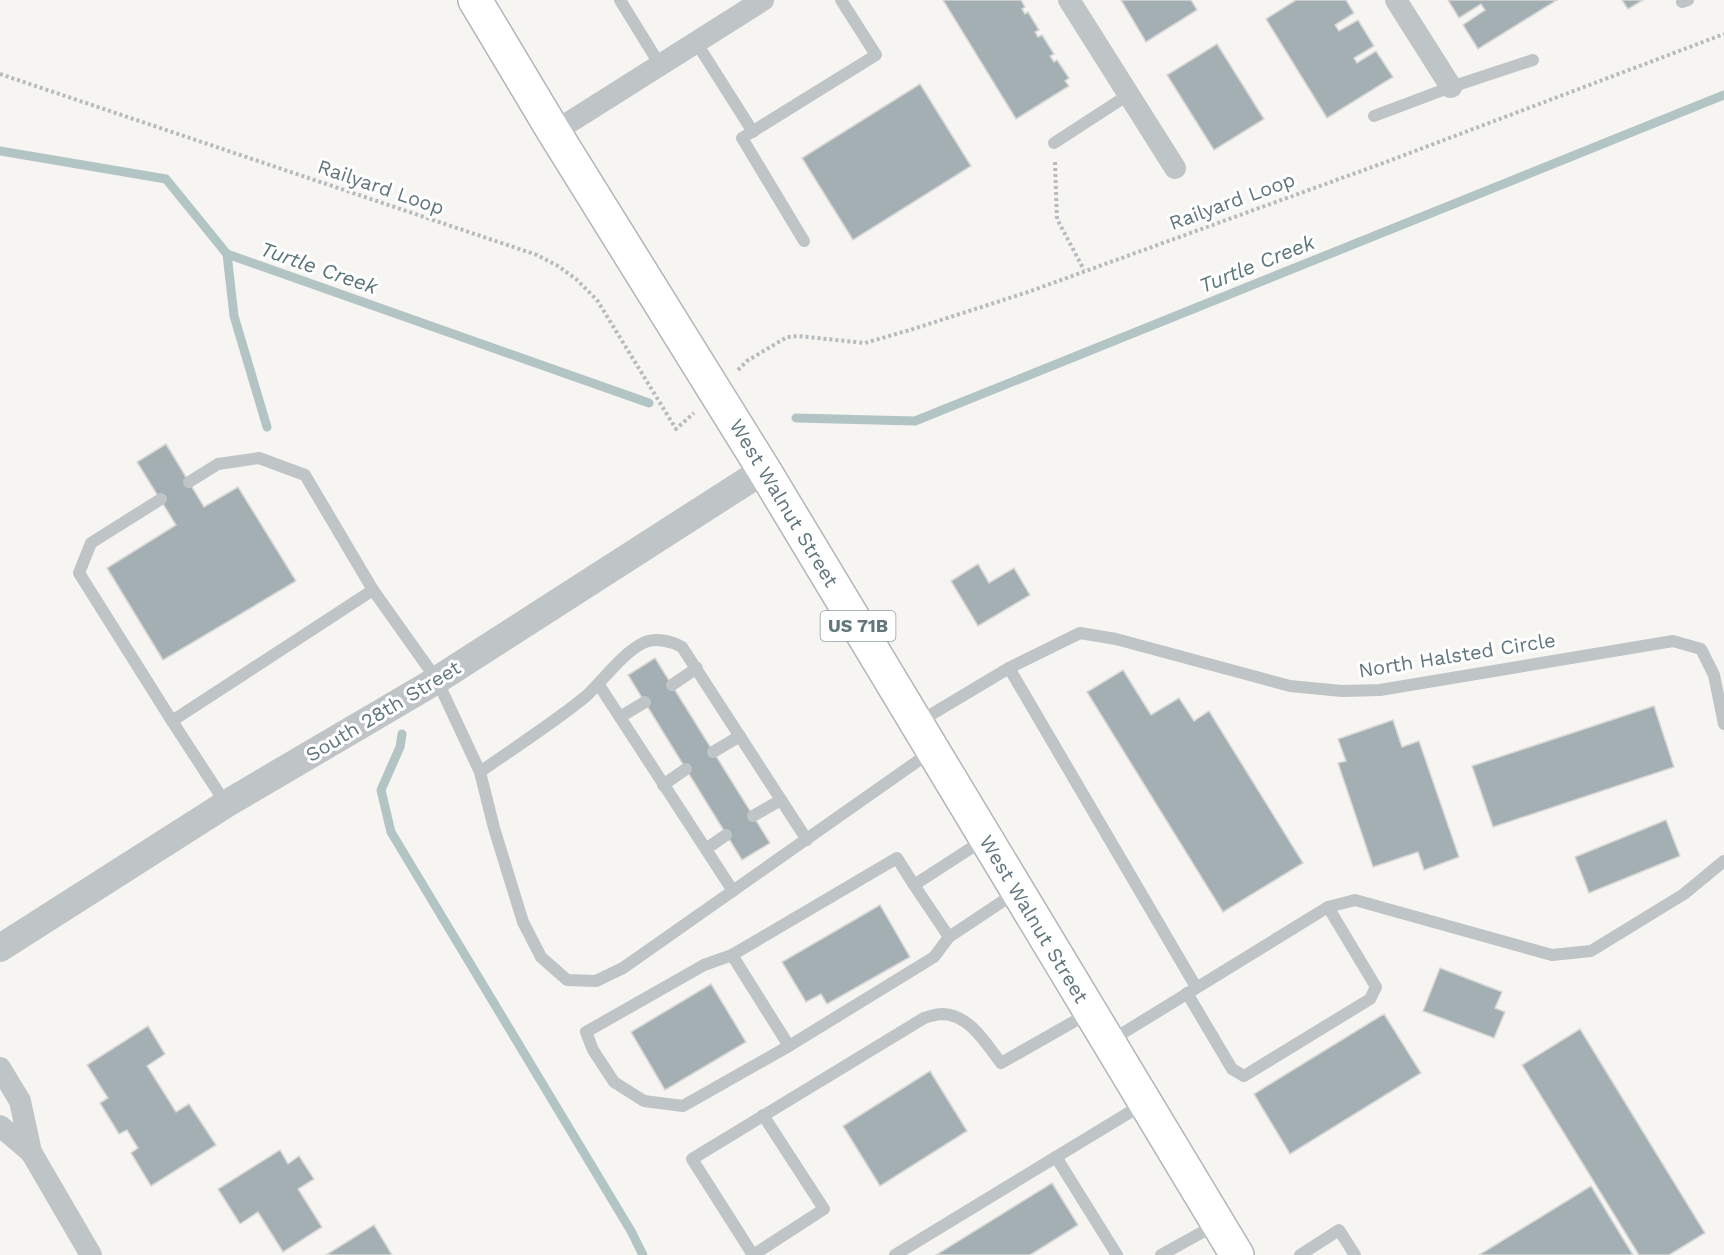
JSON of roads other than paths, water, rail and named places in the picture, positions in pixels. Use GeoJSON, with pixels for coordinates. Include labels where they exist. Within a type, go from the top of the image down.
{"type":"FeatureCollection","features":[{"type":"Feature","properties":{"kind":"main road","name":"West Walnut Street"},"geometry":{"type":"LineString","coordinates":[[475,0],[554,132],[764,470],[1237,1255]]}},
{"type":"Feature","properties":{"kind":"street"},"geometry":{"type":"LineString","coordinates":[[554,132],[763,0]]}},
{"type":"Feature","properties":{"kind":"street"},"geometry":{"type":"LineString","coordinates":[[1069,0],[1175,168]]}},
{"type":"Feature","properties":{"kind":"street"},"geometry":{"type":"LineString","coordinates":[[1396,0],[1451,87]]}},
{"type":"Feature","properties":{"kind":"street","name":"South 28th Street"},"geometry":{"type":"LineString","coordinates":[[0,948],[226,804],[437,680],[764,470]]}},
{"type":"Feature","properties":{"kind":"street"},"geometry":{"type":"LineString","coordinates":[[0,1068],[20,1101],[31,1152],[91,1255]]}},
{"type":"Feature","properties":{"kind":"street"},"geometry":{"type":"LineString","coordinates":[[0,1126],[31,1152]]}},
{"type":"Feature","properties":{"kind":"lane"},"geometry":{"type":"LineString","coordinates":[[620,0],[660,65]]}},
{"type":"Feature","properties":{"kind":"lane"},"geometry":{"type":"LineString","coordinates":[[804,241],[742,138],[876,55],[841,0]]}},
{"type":"Feature","properties":{"kind":"lane"},"geometry":{"type":"LineString","coordinates":[[696,42],[753,132]]}},
{"type":"Feature","properties":{"kind":"lane"},"geometry":{"type":"LineString","coordinates":[[1374,116],[1533,60]]}},
{"type":"Feature","properties":{"kind":"lane"},"geometry":{"type":"LineString","coordinates":[[1054,143],[1128,95]]}},
{"type":"Feature","properties":{"kind":"lane"},"geometry":{"type":"LineString","coordinates":[[189,482],[218,464],[259,458],[304,475],[373,590],[437,680],[480,772],[494,828],[523,922],[541,957],[567,980],[596,981],[623,968],[933,751]]}},
{"type":"Feature","properties":{"kind":"lane"},"geometry":{"type":"LineString","coordinates":[[161,499],[91,543],[80,573],[226,804]]}},
{"type":"Feature","properties":{"kind":"lane"},"geometry":{"type":"LineString","coordinates":[[172,721],[373,590]]}},
{"type":"Feature","properties":{"kind":"lane","name":"North Halsted Circle"},"geometry":{"type":"LineString","coordinates":[[916,723],[1009,668],[1080,633],[1116,639],[1290,686],[1342,691],[1380,690],[1673,641],[1701,649],[1714,675],[1724,724]]}},
{"type":"Feature","properties":{"kind":"lane"},"geometry":{"type":"LineString","coordinates":[[480,772],[566,713],[644,642],[667,640],[682,646],[807,840]]}},
{"type":"Feature","properties":{"kind":"lane"},"geometry":{"type":"LineString","coordinates":[[672,685],[697,668]]}},
{"type":"Feature","properties":{"kind":"lane"},"geometry":{"type":"LineString","coordinates":[[1009,668],[1192,990],[1232,1069],[1244,1076],[1370,999],[1376,987],[1328,907]]}},
{"type":"Feature","properties":{"kind":"lane"},"geometry":{"type":"LineString","coordinates":[[599,685],[733,891]]}},
{"type":"Feature","properties":{"kind":"lane"},"geometry":{"type":"LineString","coordinates":[[620,717],[645,702]]}},
{"type":"Feature","properties":{"kind":"lane"},"geometry":{"type":"LineString","coordinates":[[713,752],[740,736]]}},
{"type":"Feature","properties":{"kind":"lane"},"geometry":{"type":"LineString","coordinates":[[663,785],[686,769]]}},
{"type":"Feature","properties":{"kind":"lane"},"geometry":{"type":"LineString","coordinates":[[753,816],[781,800]]}},
{"type":"Feature","properties":{"kind":"lane"},"geometry":{"type":"LineString","coordinates":[[706,849],[726,835]]}},
{"type":"Feature","properties":{"kind":"lane"},"geometry":{"type":"LineString","coordinates":[[914,885],[986,839]]}},
{"type":"Feature","properties":{"kind":"lane"},"geometry":{"type":"LineString","coordinates":[[949,937],[897,858],[732,955],[704,965],[586,1032],[593,1050],[614,1082],[644,1101],[683,1106],[789,1046],[934,957],[949,937],[1018,891]]}},
{"type":"Feature","properties":{"kind":"lane"},"geometry":{"type":"LineString","coordinates":[[1109,1042],[1328,907],[1355,900],[1552,955],[1591,951],[1684,894],[1724,861]]}},
{"type":"Feature","properties":{"kind":"lane"},"geometry":{"type":"LineString","coordinates":[[732,955],[789,1046]]}},
{"type":"Feature","properties":{"kind":"lane"},"geometry":{"type":"LineString","coordinates":[[763,1115],[824,1209],[753,1255],[692,1159],[763,1115],[924,1018],[943,1014],[958,1017],[973,1029],[1001,1063],[1090,1012]]}},
{"type":"Feature","properties":{"kind":"lane"},"geometry":{"type":"LineString","coordinates":[[895,1255],[1146,1102]]}},
{"type":"Feature","properties":{"kind":"lane"},"geometry":{"type":"LineString","coordinates":[[1056,1157],[1117,1255]]}},
{"type":"Feature","properties":{"kind":"lane"},"geometry":{"type":"LineString","coordinates":[[1161,1255],[1218,1223]]}},
{"type":"Feature","properties":{"kind":"lane"},"geometry":{"type":"LineString","coordinates":[[1300,1255],[1339,1230],[1354,1255]]}},
{"type":"Feature","properties":{"kind":"waterway","name":"Turtle Creek"},"geometry":{"type":"LineString","coordinates":[[796,418],[915,421],[1724,95]]}},
{"type":"Feature","properties":{"kind":"waterway","name":"Turtle Creek"},"geometry":{"type":"LineString","coordinates":[[0,151],[166,179],[227,254],[649,403]]}},
{"type":"Feature","properties":{"kind":"waterway"},"geometry":{"type":"LineString","coordinates":[[227,254],[234,316],[267,427]]}},
{"type":"Feature","properties":{"kind":"waterway"},"geometry":{"type":"LineString","coordinates":[[402,734],[400,747],[381,790],[391,832],[631,1231],[643,1255]]}}]}
